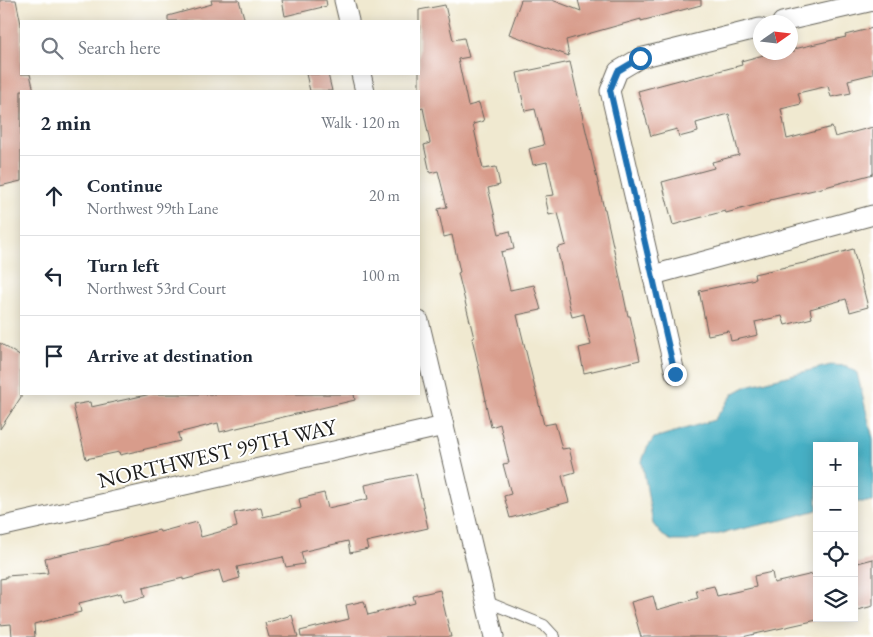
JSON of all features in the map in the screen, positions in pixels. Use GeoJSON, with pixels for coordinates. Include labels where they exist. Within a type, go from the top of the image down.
{"type":"FeatureCollection","features":[{"type":"Feature","properties":{"kind":"street"},"geometry":{"type":"LineString","coordinates":[[344,0],[349,20]]}},
{"type":"Feature","properties":{"kind":"street"},"geometry":{"type":"LineString","coordinates":[[798,18],[873,0]]}},
{"type":"Feature","properties":{"kind":"street"},"geometry":{"type":"LineString","coordinates":[[675,374],[610,90],[618,71],[640,58],[753,30]]}},
{"type":"Feature","properties":{"kind":"street"},"geometry":{"type":"LineString","coordinates":[[361,75],[365,90]]}},
{"type":"Feature","properties":{"kind":"street"},"geometry":{"type":"LineString","coordinates":[[653,275],[873,215]]}},
{"type":"Feature","properties":{"kind":"street"},"geometry":{"type":"LineString","coordinates":[[420,325],[494,637]]}},
{"type":"Feature","properties":{"kind":"street","name":"NORTHWEST 99TH WAY"},"geometry":{"type":"LineString","coordinates":[[0,527],[444,426]]}},
{"type":"Feature","properties":{"kind":"lane"},"geometry":{"type":"LineString","coordinates":[[485,601],[544,624],[555,637]]}},
{"type":"Feature","properties":{"kind":"water"},"geometry":{"type":"Polygon","coordinates":[[[831,365],[847,366],[857,373],[873,439],[873,502],[858,502],[858,442],[813,442],[813,511],[688,541],[672,541],[662,535],[653,524],[642,461],[647,448],[654,438],[714,420],[734,393],[747,386],[831,365]]]}},
{"type":"Feature","properties":{"kind":"building"},"geometry":{"type":"Polygon","coordinates":[[[0,0],[16,0],[20,20],[20,75],[30,75],[34,90],[20,90],[20,181],[0,186],[0,0]]]}},
{"type":"Feature","properties":{"kind":"building"},"geometry":{"type":"Polygon","coordinates":[[[211,0],[239,0],[245,20],[168,20],[168,16],[212,4],[211,0]]]}},
{"type":"Feature","properties":{"kind":"building"},"geometry":{"type":"Polygon","coordinates":[[[282,0],[326,0],[327,6],[285,16],[282,0]]]}},
{"type":"Feature","properties":{"kind":"building"},"geometry":{"type":"Polygon","coordinates":[[[521,0],[552,0],[581,11],[578,0],[701,0],[701,5],[641,21],[641,19],[566,40],[569,56],[509,34],[521,0]]]}},
{"type":"Feature","properties":{"kind":"building"},"geometry":{"type":"Polygon","coordinates":[[[445,5],[453,40],[464,38],[469,57],[458,59],[468,106],[479,103],[484,121],[473,124],[483,169],[496,167],[500,185],[488,188],[499,234],[510,231],[514,249],[501,252],[510,290],[534,285],[541,310],[517,315],[544,425],[555,423],[562,449],[569,448],[575,472],[562,476],[569,502],[510,518],[504,496],[511,494],[503,464],[509,463],[500,424],[491,427],[472,338],[474,338],[458,273],[460,272],[452,235],[444,237],[438,209],[447,207],[438,171],[430,173],[424,145],[430,143],[423,108],[420,109],[419,10],[445,5]]]}},
{"type":"Feature","properties":{"kind":"building"},"geometry":{"type":"Polygon","coordinates":[[[873,28],[873,74],[848,80],[851,93],[831,97],[828,86],[798,93],[801,104],[781,109],[787,139],[832,127],[835,137],[873,127],[873,174],[673,225],[662,182],[714,168],[712,162],[739,155],[729,114],[696,123],[698,132],[679,137],[677,129],[651,136],[638,91],[742,65],[741,61],[753,58],[753,60],[798,60],[798,48],[846,37],[845,35],[873,28]]]}},
{"type":"Feature","properties":{"kind":"building"},"geometry":{"type":"Polygon","coordinates":[[[570,62],[628,316],[630,316],[640,360],[584,373],[579,348],[591,345],[584,314],[572,317],[557,248],[566,245],[558,213],[549,215],[545,196],[554,195],[547,162],[533,165],[529,149],[544,145],[535,109],[525,111],[517,73],[570,62]]]}},
{"type":"Feature","properties":{"kind":"building"},"geometry":{"type":"Polygon","coordinates":[[[306,75],[328,75],[332,90],[310,90],[306,75]]]}},
{"type":"Feature","properties":{"kind":"building"},"geometry":{"type":"Polygon","coordinates":[[[853,249],[868,307],[850,312],[846,299],[810,309],[812,318],[785,325],[782,316],[755,322],[758,335],[731,341],[729,331],[708,335],[699,291],[755,279],[754,274],[808,262],[853,249]]]}},
{"type":"Feature","properties":{"kind":"building"},"geometry":{"type":"Polygon","coordinates":[[[0,343],[20,356],[21,397],[0,429],[0,343]]]}},
{"type":"Feature","properties":{"kind":"building"},"geometry":{"type":"Polygon","coordinates":[[[146,395],[354,395],[355,400],[220,432],[218,423],[178,433],[180,441],[120,455],[119,452],[86,459],[73,405],[90,402],[91,407],[146,395]]]}},
{"type":"Feature","properties":{"kind":"building"},"geometry":{"type":"Polygon","coordinates":[[[416,474],[428,528],[366,542],[368,549],[350,553],[348,541],[301,552],[304,564],[286,567],[283,557],[237,567],[240,578],[223,583],[219,570],[143,588],[145,597],[123,602],[121,593],[79,603],[81,612],[34,624],[35,637],[12,637],[11,624],[0,625],[0,579],[6,578],[6,576],[48,573],[45,558],[197,522],[201,537],[237,527],[234,513],[261,507],[263,517],[301,508],[299,499],[324,493],[328,508],[368,499],[365,485],[416,474]]]}},
{"type":"Feature","properties":{"kind":"building"},"geometry":{"type":"Polygon","coordinates":[[[873,559],[873,606],[858,610],[858,577],[858,563],[873,559]]]}},
{"type":"Feature","properties":{"kind":"building"},"geometry":{"type":"Polygon","coordinates":[[[772,572],[774,583],[813,574],[813,621],[742,637],[641,637],[631,602],[653,596],[657,610],[698,598],[696,590],[714,586],[717,596],[756,587],[754,576],[772,572]]]}},
{"type":"Feature","properties":{"kind":"building"},"geometry":{"type":"Polygon","coordinates":[[[440,590],[451,637],[301,637],[300,631],[349,619],[346,605],[364,601],[368,615],[415,603],[413,596],[440,590]]]}},
{"type":"Feature","properties":{"kind":"building"},"geometry":{"type":"Polygon","coordinates":[[[292,615],[298,637],[269,637],[265,623],[292,615]]]}},
{"type":"Feature","properties":{"kind":"route"},"geometry":{"type":"LineString","coordinates":[[640,58],[618,71],[610,90],[675,374]]}}]}
